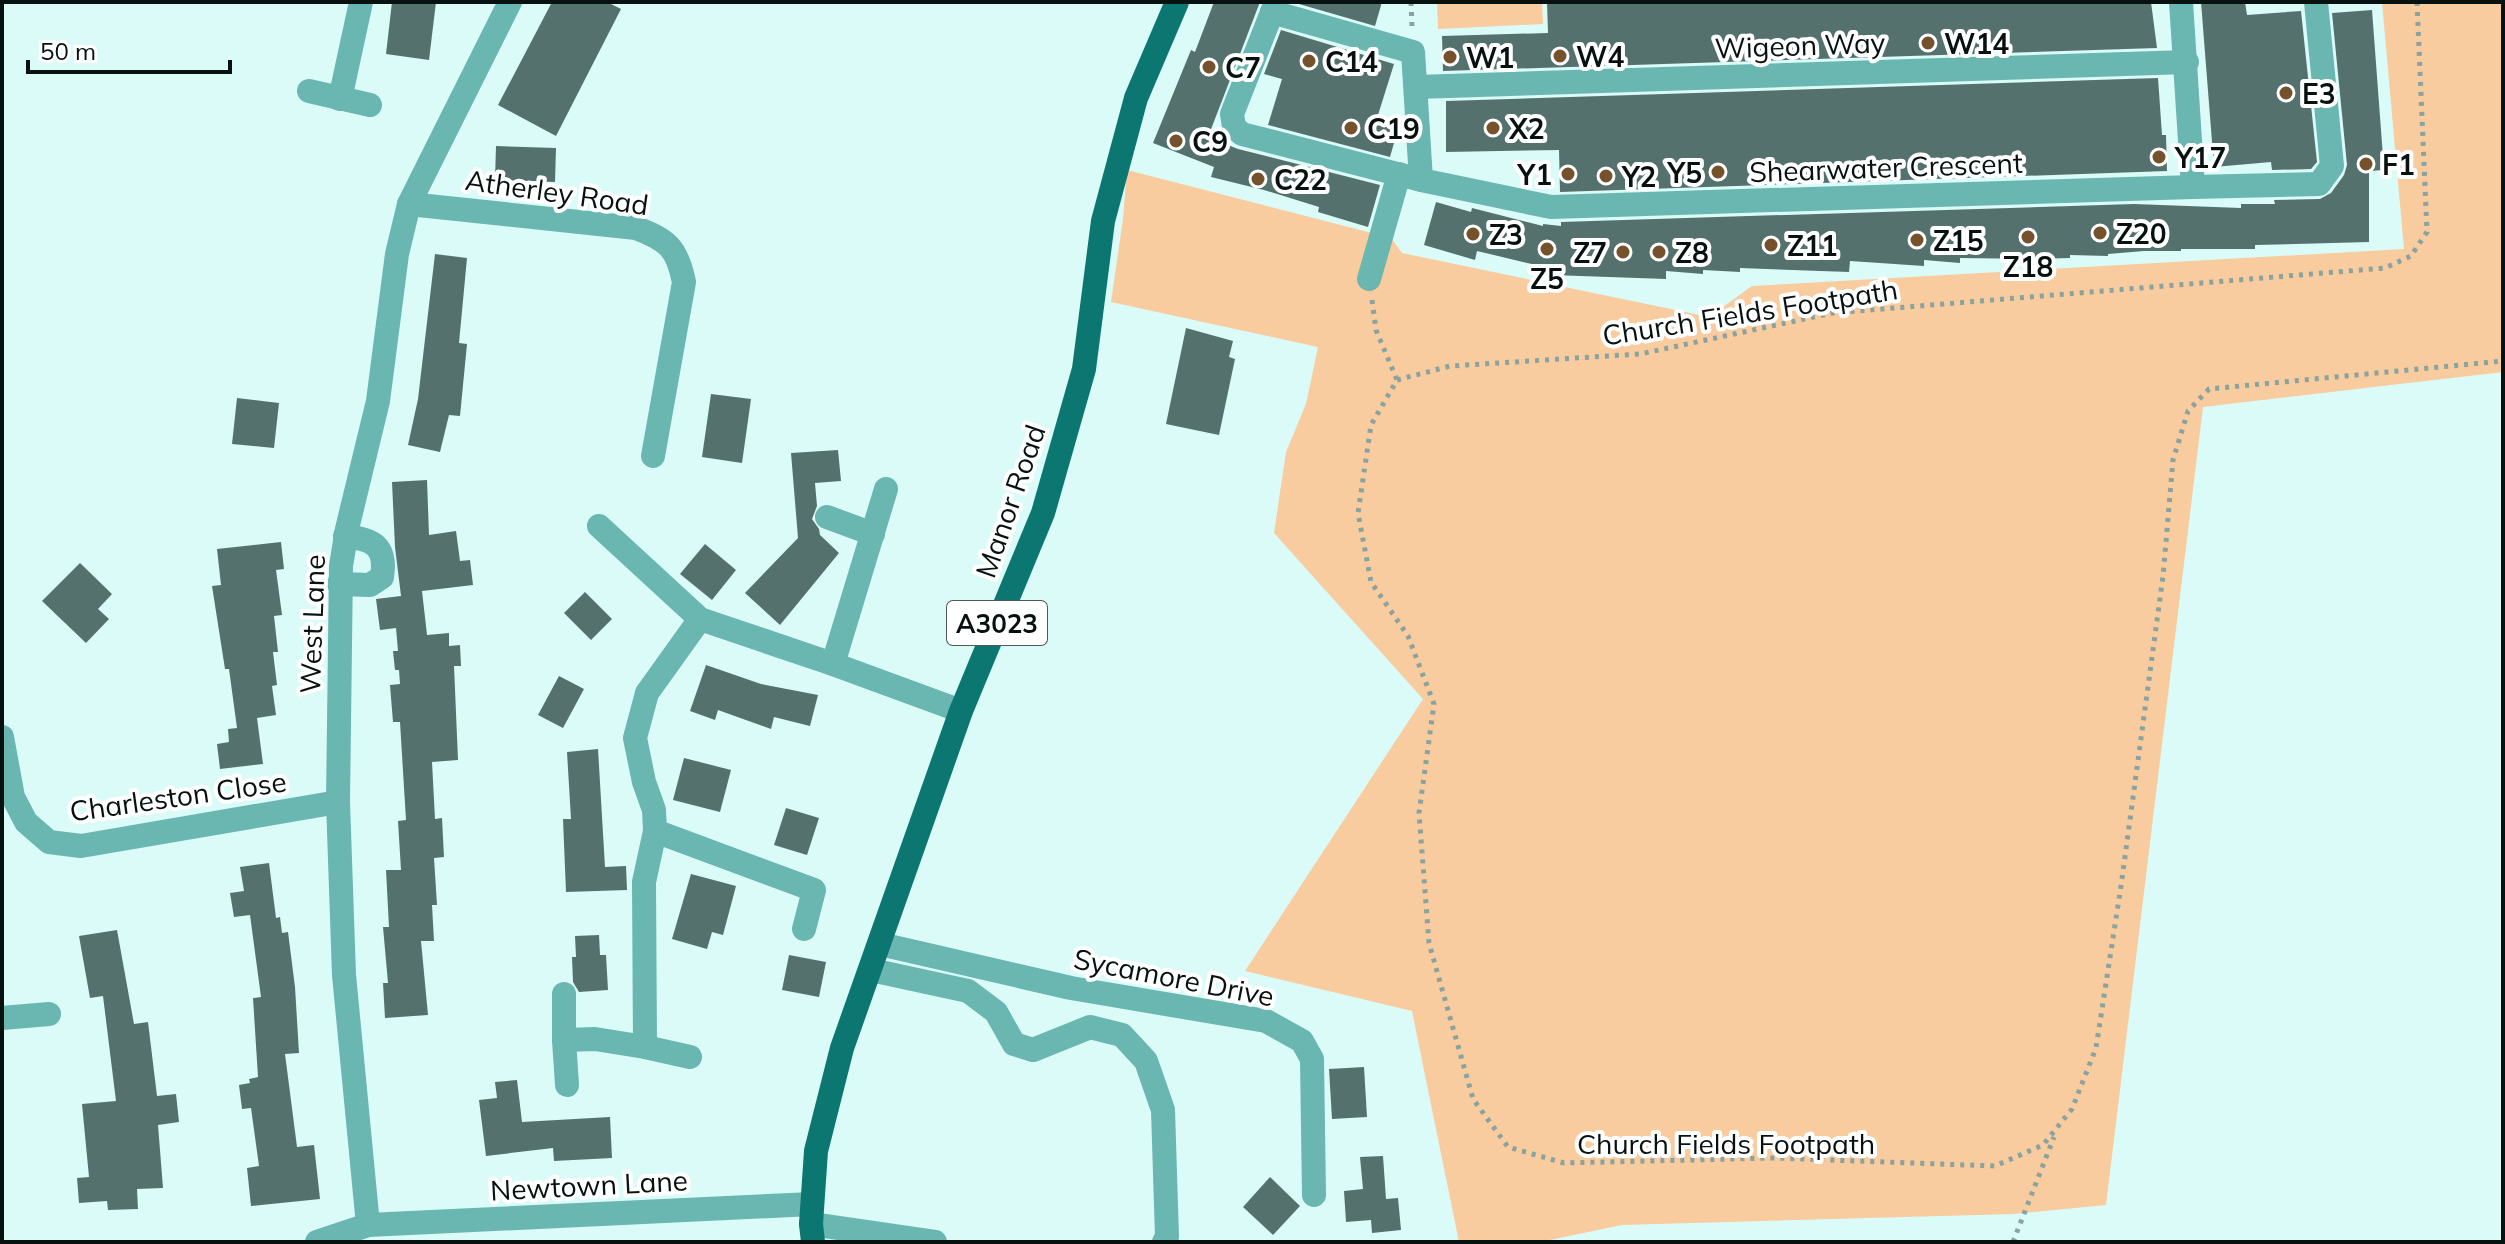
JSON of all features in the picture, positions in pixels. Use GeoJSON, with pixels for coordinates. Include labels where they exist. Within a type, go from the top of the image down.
{"type":"FeatureCollection","features":[{"type":"Feature","properties":{"kind":"main road","name":"Manor Road"},"geometry":{"type":"LineString","coordinates":[[812,1223],[816,1151],[842,1048],[961,711],[1043,513],[1084,369],[1103,221],[1136,98],[1177,2]]}},
{"type":"Feature","properties":{"kind":"street"},"geometry":{"type":"LineString","coordinates":[[340,99],[361,2]]}},
{"type":"Feature","properties":{"kind":"street","name":"West Lane"},"geometry":{"type":"LineString","coordinates":[[368,1225],[344,978],[338,802],[339,584],[345,536],[378,401],[397,254],[409,204],[510,2]]}},
{"type":"Feature","properties":{"kind":"street"},"geometry":{"type":"LineString","coordinates":[[2181,2],[2193,187]]}},
{"type":"Feature","properties":{"kind":"street","name":"Shearwater Crescent"},"geometry":{"type":"LineString","coordinates":[[1274,7],[1232,114],[1234,127],[1242,134],[1410,177],[1551,207],[2319,184],[2332,166],[2316,2]]}},
{"type":"Feature","properties":{"kind":"street"},"geometry":{"type":"LineString","coordinates":[[1274,7],[1413,52],[1416,87],[1410,177],[1369,279]]}},
{"type":"Feature","properties":{"kind":"street","name":"Wigeon Way"},"geometry":{"type":"LineString","coordinates":[[1416,87],[2187,62]]}},
{"type":"Feature","properties":{"kind":"street"},"geometry":{"type":"LineString","coordinates":[[309,91],[370,105]]}},
{"type":"Feature","properties":{"kind":"street","name":"Atherley Road"},"geometry":{"type":"LineString","coordinates":[[409,204],[636,228],[661,237],[680,260],[684,282],[653,456]]}},
{"type":"Feature","properties":{"kind":"street"},"geometry":{"type":"LineString","coordinates":[[833,664],[886,489]]}},
{"type":"Feature","properties":{"kind":"street"},"geometry":{"type":"LineString","coordinates":[[827,517],[873,534]]}},
{"type":"Feature","properties":{"kind":"street"},"geometry":{"type":"LineString","coordinates":[[599,526],[700,619],[961,711]]}},
{"type":"Feature","properties":{"kind":"street"},"geometry":{"type":"LineString","coordinates":[[339,584],[370,585],[382,577],[379,548],[368,538],[345,536]]}},
{"type":"Feature","properties":{"kind":"street"},"geometry":{"type":"LineString","coordinates":[[645,1047],[644,882],[655,831],[654,810],[644,782],[635,738],[647,693],[700,619]]}},
{"type":"Feature","properties":{"kind":"street","name":"Charleston Close"},"geometry":{"type":"LineString","coordinates":[[2,737],[13,797],[26,822],[49,842],[81,846],[338,802]]}},
{"type":"Feature","properties":{"kind":"street"},"geometry":{"type":"LineString","coordinates":[[655,831],[814,890],[804,929]]}},
{"type":"Feature","properties":{"kind":"street","name":"Sycamore Drive"},"geometry":{"type":"LineString","coordinates":[[880,944],[1071,988],[1266,1021],[1302,1041],[1312,1059],[1314,1195]]}},
{"type":"Feature","properties":{"kind":"street"},"geometry":{"type":"LineString","coordinates":[[871,970],[968,991],[996,1012],[1014,1044],[1033,1050],[1090,1027],[1122,1035],[1146,1061],[1163,1110],[1167,1237],[1164,1242]]}},
{"type":"Feature","properties":{"kind":"street"},"geometry":{"type":"LineString","coordinates":[[564,994],[567,1085]]}},
{"type":"Feature","properties":{"kind":"street"},"geometry":{"type":"LineString","coordinates":[[2,1018],[49,1014]]}},
{"type":"Feature","properties":{"kind":"street"},"geometry":{"type":"LineString","coordinates":[[564,1040],[595,1039],[690,1057]]}},
{"type":"Feature","properties":{"kind":"street","name":"Newtown Lane"},"geometry":{"type":"LineString","coordinates":[[368,1225],[812,1223],[935,1242]]}},
{"type":"Feature","properties":{"kind":"street"},"geometry":{"type":"LineString","coordinates":[[317,1242],[368,1225]]}},
{"type":"Feature","properties":{"kind":"path","name":"Church Fields Footpath"},"geometry":{"type":"LineString","coordinates":[[2417,2],[2427,232],[2411,256],[2385,268],[1833,313],[1640,354],[1450,366],[1397,380],[1371,425],[1358,513],[1371,582],[1408,636],[1434,704],[1419,813],[1429,943],[1473,1099],[1508,1147],[1564,1163],[1774,1158],[1995,1166],[2043,1145],[2072,1109],[2096,1048],[2163,576],[2173,460],[2188,411],[2209,389],[2503,361]]}},
{"type":"Feature","properties":{"kind":"path"},"geometry":{"type":"LineString","coordinates":[[1369,279],[1376,330],[1397,380]]}},
{"type":"Feature","properties":{"kind":"path"},"geometry":{"type":"LineString","coordinates":[[2013,1242],[2052,1140],[2072,1109]]}},
{"type":"Feature","properties":{"kind":"shaded area"},"geometry":{"type":"Polygon","coordinates":[[[1437,2],[1542,2],[1543,24],[1438,29],[1437,2]]]}},
{"type":"Feature","properties":{"kind":"shaded area"},"geometry":{"type":"Polygon","coordinates":[[[2382,2],[2503,2],[2503,372],[2203,407],[2106,1205],[2013,1214],[1622,1225],[1540,1242],[1459,1242],[1412,1011],[1245,971],[1423,699],[1274,533],[1286,452],[1306,404],[1318,347],[1111,302],[1127,170],[1391,238],[1402,253],[1709,317],[1752,286],[2404,249],[2382,2]]]}},
{"type":"Feature","properties":{"kind":"building"},"geometry":{"type":"Polygon","coordinates":[[[392,2],[436,2],[429,60],[386,54],[392,2]]]}},
{"type":"Feature","properties":{"kind":"building"},"geometry":{"type":"Polygon","coordinates":[[[552,2],[607,2],[621,9],[556,136],[498,105],[552,2]]]}},
{"type":"Feature","properties":{"kind":"building"},"geometry":{"type":"Polygon","coordinates":[[[1214,2],[1260,2],[1208,137],[1238,149],[1380,185],[1368,227],[1318,212],[1319,207],[1211,177],[1214,167],[1153,143],[1191,50],[1195,52],[1214,2]]]}},
{"type":"Feature","properties":{"kind":"building"},"geometry":{"type":"Polygon","coordinates":[[[1292,2],[1382,2],[1375,26],[1292,2]]]}},
{"type":"Feature","properties":{"kind":"building"},"geometry":{"type":"Polygon","coordinates":[[[1547,2],[2151,2],[2157,48],[1443,71],[1442,36],[1548,33],[1547,2]]]}},
{"type":"Feature","properties":{"kind":"building"},"geometry":{"type":"Polygon","coordinates":[[[2201,2],[2245,2],[2247,15],[2301,11],[2317,162],[2311,169],[2272,170],[2271,162],[2214,167],[2201,2]]]}},
{"type":"Feature","properties":{"kind":"building"},"geometry":{"type":"Polygon","coordinates":[[[2372,10],[2384,170],[2369,171],[2369,242],[2255,245],[2255,249],[2181,249],[2108,256],[2070,255],[2070,258],[1960,258],[1960,263],[1924,260],[1924,266],[1850,261],[1849,272],[1740,268],[1740,272],[1703,270],[1703,274],[1666,271],[1666,279],[1552,275],[1535,272],[1536,265],[1477,251],[1475,260],[1424,245],[1436,202],[1543,226],[1561,226],[1561,222],[2134,204],[2241,208],[2241,204],[2275,204],[2274,200],[2320,199],[2331,193],[2347,165],[2332,13],[2372,10]]]}},
{"type":"Feature","properties":{"kind":"building"},"geometry":{"type":"Polygon","coordinates":[[[1281,30],[1394,64],[1378,115],[1400,122],[1390,157],[1268,125],[1282,79],[1264,74],[1281,30]]]}},
{"type":"Feature","properties":{"kind":"building"},"geometry":{"type":"Polygon","coordinates":[[[2158,78],[2162,135],[2166,135],[2167,171],[1560,192],[1559,150],[1446,152],[1446,101],[2158,78]]]}},
{"type":"Feature","properties":{"kind":"building"},"geometry":{"type":"Polygon","coordinates":[[[496,146],[556,148],[555,182],[495,180],[496,146]]]}},
{"type":"Feature","properties":{"kind":"building"},"geometry":{"type":"Polygon","coordinates":[[[435,254],[467,258],[459,343],[467,344],[460,416],[449,415],[440,452],[408,445],[418,399],[435,254]]]}},
{"type":"Feature","properties":{"kind":"building"},"geometry":{"type":"Polygon","coordinates":[[[1186,328],[1233,341],[1229,357],[1235,359],[1219,435],[1166,424],[1186,328]]]}},
{"type":"Feature","properties":{"kind":"building"},"geometry":{"type":"Polygon","coordinates":[[[711,394],[751,399],[742,463],[702,457],[711,394]]]}},
{"type":"Feature","properties":{"kind":"building"},"geometry":{"type":"Polygon","coordinates":[[[237,398],[279,403],[274,448],[232,444],[237,398]]]}},
{"type":"Feature","properties":{"kind":"building"},"geometry":{"type":"Polygon","coordinates":[[[838,450],[841,481],[815,483],[817,506],[812,519],[820,535],[839,553],[780,625],[745,593],[798,538],[791,453],[838,450]]]}},
{"type":"Feature","properties":{"kind":"building"},"geometry":{"type":"Polygon","coordinates":[[[427,480],[429,535],[456,531],[460,561],[470,560],[473,585],[422,591],[427,635],[449,633],[449,646],[460,645],[461,666],[454,666],[458,760],[432,762],[435,819],[442,818],[444,857],[434,858],[437,905],[432,905],[434,941],[421,941],[428,1015],[385,1018],[383,983],[388,983],[383,927],[389,927],[386,870],[401,870],[398,821],[406,820],[400,722],[393,722],[390,685],[400,684],[393,651],[398,651],[396,628],[380,630],[376,599],[401,596],[392,482],[427,480]]]}},
{"type":"Feature","properties":{"kind":"building"},"geometry":{"type":"Polygon","coordinates":[[[281,542],[284,569],[276,570],[282,615],[274,616],[278,652],[273,652],[277,685],[272,686],[276,715],[257,718],[263,764],[220,769],[217,744],[229,742],[228,729],[237,728],[212,586],[221,585],[217,549],[281,542]]]}},
{"type":"Feature","properties":{"kind":"building"},"geometry":{"type":"Polygon","coordinates":[[[705,544],[736,570],[712,600],[680,574],[705,544]]]}},
{"type":"Feature","properties":{"kind":"building"},"geometry":{"type":"Polygon","coordinates":[[[80,563],[112,594],[98,609],[109,619],[86,643],[42,601],[80,563]]]}},
{"type":"Feature","properties":{"kind":"building"},"geometry":{"type":"Polygon","coordinates":[[[585,592],[612,619],[591,640],[564,613],[585,592]]]}},
{"type":"Feature","properties":{"kind":"building"},"geometry":{"type":"Polygon","coordinates":[[[706,665],[761,684],[818,695],[810,726],[774,717],[771,729],[718,710],[715,720],[690,711],[706,665]]]}},
{"type":"Feature","properties":{"kind":"building"},"geometry":{"type":"Polygon","coordinates":[[[559,676],[584,689],[563,728],[538,715],[559,676]]]}},
{"type":"Feature","properties":{"kind":"building"},"geometry":{"type":"Polygon","coordinates":[[[598,749],[605,867],[626,866],[627,890],[566,892],[563,819],[571,819],[567,752],[598,749]]]}},
{"type":"Feature","properties":{"kind":"building"},"geometry":{"type":"Polygon","coordinates":[[[684,758],[731,770],[720,812],[673,800],[684,758]]]}},
{"type":"Feature","properties":{"kind":"building"},"geometry":{"type":"Polygon","coordinates":[[[786,808],[819,818],[807,855],[774,845],[786,808]]]}},
{"type":"Feature","properties":{"kind":"building"},"geometry":{"type":"Polygon","coordinates":[[[269,863],[276,918],[280,917],[282,933],[288,932],[295,987],[299,1053],[285,1054],[297,1147],[314,1145],[320,1199],[251,1206],[247,1168],[259,1166],[251,1108],[242,1109],[239,1085],[250,1083],[249,1079],[258,1077],[253,998],[261,997],[250,915],[234,917],[230,893],[244,891],[240,867],[269,863]]]}},
{"type":"Feature","properties":{"kind":"building"},"geometry":{"type":"Polygon","coordinates":[[[691,874],[736,886],[723,935],[712,932],[707,949],[672,939],[691,874]]]}},
{"type":"Feature","properties":{"kind":"building"},"geometry":{"type":"Polygon","coordinates":[[[117,930],[134,1024],[148,1022],[157,1096],[176,1094],[179,1122],[158,1125],[163,1188],[137,1189],[138,1209],[108,1210],[107,1201],[79,1203],[77,1178],[89,1177],[82,1104],[116,1101],[103,996],[90,998],[79,936],[117,930]]]}},
{"type":"Feature","properties":{"kind":"building"},"geometry":{"type":"Polygon","coordinates":[[[599,935],[600,955],[606,955],[608,990],[579,992],[573,982],[575,936],[599,935]]]}},
{"type":"Feature","properties":{"kind":"building"},"geometry":{"type":"Polygon","coordinates":[[[789,955],[826,962],[819,997],[782,990],[789,955]]]}},
{"type":"Feature","properties":{"kind":"building"},"geometry":{"type":"Polygon","coordinates":[[[1364,1067],[1367,1117],[1332,1119],[1329,1069],[1364,1067]]]}},
{"type":"Feature","properties":{"kind":"building"},"geometry":{"type":"Polygon","coordinates":[[[517,1080],[522,1122],[610,1117],[612,1158],[554,1161],[553,1148],[486,1156],[479,1100],[497,1098],[495,1082],[517,1080]]]}},
{"type":"Feature","properties":{"kind":"building"},"geometry":{"type":"Polygon","coordinates":[[[1383,1156],[1386,1199],[1398,1198],[1401,1230],[1372,1233],[1371,1220],[1346,1222],[1344,1191],[1363,1189],[1360,1157],[1383,1156]]]}},
{"type":"Feature","properties":{"kind":"building"},"geometry":{"type":"Polygon","coordinates":[[[1270,1177],[1300,1206],[1273,1235],[1243,1207],[1270,1177]]]}},
{"type":"Feature","properties":{"kind":"place","name":"W14"},"geometry":{"type":"Point","coordinates":[1928,43]}},
{"type":"Feature","properties":{"kind":"place","name":"W4"},"geometry":{"type":"Point","coordinates":[1560,56]}},
{"type":"Feature","properties":{"kind":"place","name":"W1"},"geometry":{"type":"Point","coordinates":[1450,57]}},
{"type":"Feature","properties":{"kind":"place","name":"C14"},"geometry":{"type":"Point","coordinates":[1309,61]}},
{"type":"Feature","properties":{"kind":"place","name":"C7"},"geometry":{"type":"Point","coordinates":[1209,67]}},
{"type":"Feature","properties":{"kind":"place","name":"E3"},"geometry":{"type":"Point","coordinates":[2286,93]}},
{"type":"Feature","properties":{"kind":"place","name":"C19"},"geometry":{"type":"Point","coordinates":[1351,128]}},
{"type":"Feature","properties":{"kind":"place","name":"X2"},"geometry":{"type":"Point","coordinates":[1493,128]}},
{"type":"Feature","properties":{"kind":"place","name":"C9"},"geometry":{"type":"Point","coordinates":[1176,141]}},
{"type":"Feature","properties":{"kind":"place","name":"Y17"},"geometry":{"type":"Point","coordinates":[2159,157]}},
{"type":"Feature","properties":{"kind":"place","name":"F1"},"geometry":{"type":"Point","coordinates":[2366,164]}},
{"type":"Feature","properties":{"kind":"place","name":"Y5"},"geometry":{"type":"Point","coordinates":[1718,172]}},
{"type":"Feature","properties":{"kind":"place","name":"Y1"},"geometry":{"type":"Point","coordinates":[1568,174]}},
{"type":"Feature","properties":{"kind":"place","name":"Y2"},"geometry":{"type":"Point","coordinates":[1606,176]}},
{"type":"Feature","properties":{"kind":"place","name":"C22"},"geometry":{"type":"Point","coordinates":[1258,179]}},
{"type":"Feature","properties":{"kind":"place","name":"Z20"},"geometry":{"type":"Point","coordinates":[2100,233]}},
{"type":"Feature","properties":{"kind":"place","name":"Z3"},"geometry":{"type":"Point","coordinates":[1473,234]}},
{"type":"Feature","properties":{"kind":"place","name":"Z18"},"geometry":{"type":"Point","coordinates":[2028,237]}},
{"type":"Feature","properties":{"kind":"place","name":"Z15"},"geometry":{"type":"Point","coordinates":[1917,240]}},
{"type":"Feature","properties":{"kind":"place","name":"Z11"},"geometry":{"type":"Point","coordinates":[1771,245]}},
{"type":"Feature","properties":{"kind":"place","name":"Z5"},"geometry":{"type":"Point","coordinates":[1547,249]}},
{"type":"Feature","properties":{"kind":"place","name":"Z7"},"geometry":{"type":"Point","coordinates":[1623,252]}},
{"type":"Feature","properties":{"kind":"place","name":"Z8"},"geometry":{"type":"Point","coordinates":[1659,252]}}]}
